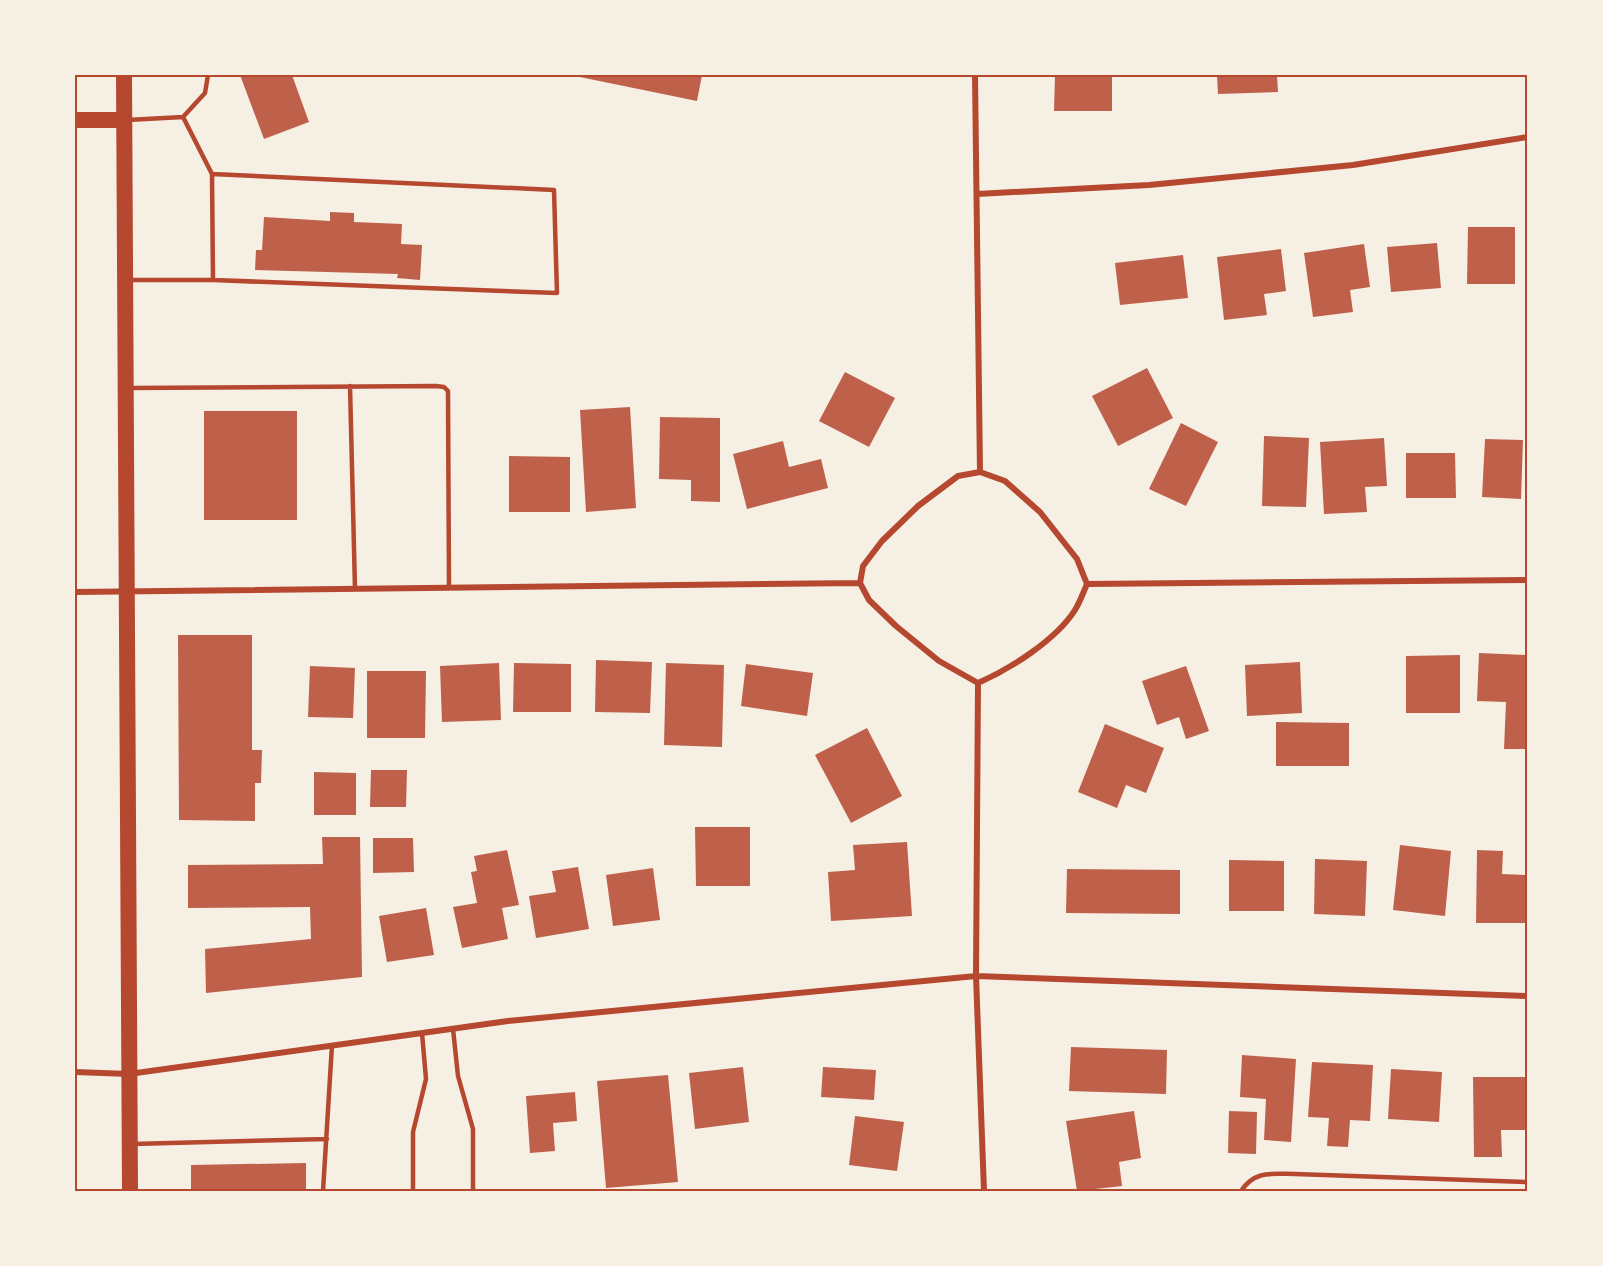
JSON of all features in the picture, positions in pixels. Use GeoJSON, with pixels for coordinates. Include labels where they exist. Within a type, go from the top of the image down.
{"type":"FeatureCollection","features":[{"type":"Feature","properties":{"kind":"highway"},"geometry":{"type":"LineString","coordinates":[[124,75],[130,1191]]}},
{"type":"Feature","properties":{"kind":"highway"},"geometry":{"type":"LineString","coordinates":[[75,120],[124,120]]}},
{"type":"Feature","properties":{"kind":"street"},"geometry":{"type":"LineString","coordinates":[[975,75],[980,472]]}},
{"type":"Feature","properties":{"kind":"street"},"geometry":{"type":"LineString","coordinates":[[977,194],[1149,185],[1353,165],[1528,137]]}},
{"type":"Feature","properties":{"kind":"street"},"geometry":{"type":"LineString","coordinates":[[980,472],[1005,481],[1040,512],[1077,559],[1087,584],[1074,611],[1044,644],[1002,673],[978,683],[939,661],[896,626],[869,600],[860,583],[863,566],[882,541],[918,506],[958,476],[980,472]]}},
{"type":"Feature","properties":{"kind":"street"},"geometry":{"type":"LineString","coordinates":[[1087,584],[1528,580]]}},
{"type":"Feature","properties":{"kind":"street"},"geometry":{"type":"LineString","coordinates":[[75,592],[860,583]]}},
{"type":"Feature","properties":{"kind":"street"},"geometry":{"type":"LineString","coordinates":[[978,683],[976,976],[984,1191]]}},
{"type":"Feature","properties":{"kind":"street"},"geometry":{"type":"LineString","coordinates":[[75,1072],[129,1074],[508,1021],[976,976],[1528,996]]}},
{"type":"Feature","properties":{"kind":"lane"},"geometry":{"type":"LineString","coordinates":[[124,120],[183,117],[206,93],[208,75]]}},
{"type":"Feature","properties":{"kind":"lane"},"geometry":{"type":"LineString","coordinates":[[183,117],[212,174],[213,280]]}},
{"type":"Feature","properties":{"kind":"lane"},"geometry":{"type":"LineString","coordinates":[[125,280],[213,280],[557,293],[554,189],[212,174]]}},
{"type":"Feature","properties":{"kind":"lane"},"geometry":{"type":"LineString","coordinates":[[350,386],[355,589]]}},
{"type":"Feature","properties":{"kind":"lane"},"geometry":{"type":"LineString","coordinates":[[126,388],[444,387],[448,391],[449,588]]}},
{"type":"Feature","properties":{"kind":"lane"},"geometry":{"type":"LineString","coordinates":[[453,1029],[458,1076],[473,1129],[472,1191]]}},
{"type":"Feature","properties":{"kind":"lane"},"geometry":{"type":"LineString","coordinates":[[413,1191],[413,1132],[426,1079],[422,1033]]}},
{"type":"Feature","properties":{"kind":"lane"},"geometry":{"type":"LineString","coordinates":[[323,1191],[332,1046]]}},
{"type":"Feature","properties":{"kind":"lane"},"geometry":{"type":"LineString","coordinates":[[130,1144],[327,1139]]}},
{"type":"Feature","properties":{"kind":"lane"},"geometry":{"type":"LineString","coordinates":[[1241,1191],[1248,1180],[1258,1175],[1277,1174],[1528,1182]]}},
{"type":"Feature","properties":{"kind":"building"},"geometry":{"type":"Polygon","coordinates":[[[240,75],[292,75],[309,122],[264,139],[240,75]]]}},
{"type":"Feature","properties":{"kind":"building"},"geometry":{"type":"Polygon","coordinates":[[[570,75],[702,75],[697,101],[570,75]]]}},
{"type":"Feature","properties":{"kind":"building"},"geometry":{"type":"Polygon","coordinates":[[[1055,75],[1112,75],[1112,111],[1054,111],[1055,75]]]}},
{"type":"Feature","properties":{"kind":"building"},"geometry":{"type":"Polygon","coordinates":[[[1217,75],[1277,75],[1278,92],[1218,94],[1217,75]]]}},
{"type":"Feature","properties":{"kind":"building"},"geometry":{"type":"Polygon","coordinates":[[[330,212],[354,213],[354,222],[402,224],[401,244],[422,245],[420,280],[397,278],[398,274],[255,270],[256,250],[262,250],[264,217],[330,221],[330,212]]]}},
{"type":"Feature","properties":{"kind":"building"},"geometry":{"type":"Polygon","coordinates":[[[1468,227],[1515,227],[1515,284],[1467,284],[1468,227]]]}},
{"type":"Feature","properties":{"kind":"building"},"geometry":{"type":"Polygon","coordinates":[[[1437,243],[1441,288],[1391,292],[1387,247],[1437,243]]]}},
{"type":"Feature","properties":{"kind":"building"},"geometry":{"type":"Polygon","coordinates":[[[1364,244],[1370,287],[1350,290],[1353,312],[1313,317],[1304,253],[1364,244]]]}},
{"type":"Feature","properties":{"kind":"building"},"geometry":{"type":"Polygon","coordinates":[[[1281,249],[1286,291],[1264,294],[1267,315],[1224,320],[1217,257],[1281,249]]]}},
{"type":"Feature","properties":{"kind":"building"},"geometry":{"type":"Polygon","coordinates":[[[1183,255],[1188,298],[1120,305],[1115,263],[1183,255]]]}},
{"type":"Feature","properties":{"kind":"building"},"geometry":{"type":"Polygon","coordinates":[[[1147,368],[1173,418],[1118,446],[1092,396],[1147,368]]]}},
{"type":"Feature","properties":{"kind":"building"},"geometry":{"type":"Polygon","coordinates":[[[845,372],[895,398],[869,447],[819,421],[845,372]]]}},
{"type":"Feature","properties":{"kind":"building"},"geometry":{"type":"Polygon","coordinates":[[[630,407],[636,508],[586,512],[580,410],[630,407]]]}},
{"type":"Feature","properties":{"kind":"building"},"geometry":{"type":"Polygon","coordinates":[[[204,411],[297,411],[297,520],[204,520],[204,411]]]}},
{"type":"Feature","properties":{"kind":"building"},"geometry":{"type":"Polygon","coordinates":[[[660,417],[720,418],[720,502],[691,501],[691,480],[659,479],[660,417]]]}},
{"type":"Feature","properties":{"kind":"building"},"geometry":{"type":"Polygon","coordinates":[[[1181,423],[1218,442],[1186,506],[1149,489],[1181,423]]]}},
{"type":"Feature","properties":{"kind":"building"},"geometry":{"type":"Polygon","coordinates":[[[1264,436],[1309,438],[1306,507],[1262,506],[1264,436]]]}},
{"type":"Feature","properties":{"kind":"building"},"geometry":{"type":"Polygon","coordinates":[[[1384,438],[1387,486],[1365,487],[1367,512],[1324,514],[1320,442],[1384,438]]]}},
{"type":"Feature","properties":{"kind":"building"},"geometry":{"type":"Polygon","coordinates":[[[1485,439],[1523,440],[1521,499],[1482,497],[1485,439]]]}},
{"type":"Feature","properties":{"kind":"building"},"geometry":{"type":"Polygon","coordinates":[[[783,441],[789,467],[821,459],[828,488],[747,509],[733,454],[783,441]]]}},
{"type":"Feature","properties":{"kind":"building"},"geometry":{"type":"Polygon","coordinates":[[[1406,453],[1455,453],[1456,498],[1406,498],[1406,453]]]}},
{"type":"Feature","properties":{"kind":"building"},"geometry":{"type":"Polygon","coordinates":[[[509,456],[570,457],[570,512],[509,512],[509,456]]]}},
{"type":"Feature","properties":{"kind":"building"},"geometry":{"type":"Polygon","coordinates":[[[178,635],[252,635],[252,750],[262,750],[261,783],[255,783],[255,821],[179,820],[178,635]]]}},
{"type":"Feature","properties":{"kind":"building"},"geometry":{"type":"Polygon","coordinates":[[[1479,653],[1528,655],[1528,749],[1504,749],[1506,702],[1477,701],[1479,653]]]}},
{"type":"Feature","properties":{"kind":"building"},"geometry":{"type":"Polygon","coordinates":[[[1460,655],[1460,713],[1406,713],[1406,656],[1460,655]]]}},
{"type":"Feature","properties":{"kind":"building"},"geometry":{"type":"Polygon","coordinates":[[[596,660],[652,662],[650,713],[595,712],[596,660]]]}},
{"type":"Feature","properties":{"kind":"building"},"geometry":{"type":"Polygon","coordinates":[[[1300,662],[1302,713],[1247,716],[1245,665],[1300,662]]]}},
{"type":"Feature","properties":{"kind":"building"},"geometry":{"type":"Polygon","coordinates":[[[499,663],[501,720],[442,722],[440,666],[499,663]]]}},
{"type":"Feature","properties":{"kind":"building"},"geometry":{"type":"Polygon","coordinates":[[[514,663],[571,664],[571,712],[513,712],[514,663]]]}},
{"type":"Feature","properties":{"kind":"building"},"geometry":{"type":"Polygon","coordinates":[[[666,663],[724,665],[722,747],[664,745],[666,663]]]}},
{"type":"Feature","properties":{"kind":"building"},"geometry":{"type":"Polygon","coordinates":[[[746,664],[813,673],[807,716],[741,706],[746,664]]]}},
{"type":"Feature","properties":{"kind":"building"},"geometry":{"type":"Polygon","coordinates":[[[310,666],[355,668],[353,718],[308,717],[310,666]]]}},
{"type":"Feature","properties":{"kind":"building"},"geometry":{"type":"Polygon","coordinates":[[[1186,666],[1209,731],[1186,739],[1179,717],[1157,725],[1142,681],[1186,666]]]}},
{"type":"Feature","properties":{"kind":"building"},"geometry":{"type":"Polygon","coordinates":[[[367,671],[426,671],[425,738],[367,738],[367,671]]]}},
{"type":"Feature","properties":{"kind":"building"},"geometry":{"type":"Polygon","coordinates":[[[1276,722],[1349,723],[1349,766],[1276,766],[1276,722]]]}},
{"type":"Feature","properties":{"kind":"building"},"geometry":{"type":"Polygon","coordinates":[[[1105,724],[1164,748],[1146,793],[1126,785],[1117,808],[1078,792],[1105,724]]]}},
{"type":"Feature","properties":{"kind":"building"},"geometry":{"type":"Polygon","coordinates":[[[867,728],[902,796],[851,823],[815,755],[867,728]]]}},
{"type":"Feature","properties":{"kind":"building"},"geometry":{"type":"Polygon","coordinates":[[[371,770],[407,770],[406,807],[370,807],[371,770]]]}},
{"type":"Feature","properties":{"kind":"building"},"geometry":{"type":"Polygon","coordinates":[[[314,772],[356,773],[356,815],[314,815],[314,772]]]}},
{"type":"Feature","properties":{"kind":"building"},"geometry":{"type":"Polygon","coordinates":[[[695,827],[750,827],[750,886],[696,886],[695,827]]]}},
{"type":"Feature","properties":{"kind":"building"},"geometry":{"type":"Polygon","coordinates":[[[322,837],[360,837],[362,977],[206,993],[205,949],[311,939],[310,907],[188,908],[188,865],[323,864],[322,837]]]}},
{"type":"Feature","properties":{"kind":"building"},"geometry":{"type":"Polygon","coordinates":[[[373,838],[413,838],[414,872],[373,873],[373,838]]]}},
{"type":"Feature","properties":{"kind":"building"},"geometry":{"type":"Polygon","coordinates":[[[907,842],[912,916],[831,921],[828,872],[855,870],[853,845],[907,842]]]}},
{"type":"Feature","properties":{"kind":"building"},"geometry":{"type":"Polygon","coordinates":[[[1400,845],[1451,851],[1445,916],[1393,910],[1400,845]]]}},
{"type":"Feature","properties":{"kind":"building"},"geometry":{"type":"Polygon","coordinates":[[[507,850],[519,905],[502,908],[508,939],[462,948],[453,907],[477,903],[471,872],[477,871],[474,856],[507,850]]]}},
{"type":"Feature","properties":{"kind":"building"},"geometry":{"type":"Polygon","coordinates":[[[1477,850],[1503,851],[1502,874],[1528,875],[1528,923],[1476,923],[1477,850]]]}},
{"type":"Feature","properties":{"kind":"building"},"geometry":{"type":"Polygon","coordinates":[[[1315,859],[1367,861],[1365,916],[1314,914],[1315,859]]]}},
{"type":"Feature","properties":{"kind":"building"},"geometry":{"type":"Polygon","coordinates":[[[1229,860],[1284,861],[1284,911],[1229,911],[1229,860]]]}},
{"type":"Feature","properties":{"kind":"building"},"geometry":{"type":"Polygon","coordinates":[[[578,867],[589,929],[536,938],[529,896],[556,892],[552,871],[578,867]]]}},
{"type":"Feature","properties":{"kind":"building"},"geometry":{"type":"Polygon","coordinates":[[[653,868],[660,920],[613,926],[606,875],[653,868]]]}},
{"type":"Feature","properties":{"kind":"building"},"geometry":{"type":"Polygon","coordinates":[[[1067,869],[1180,870],[1180,914],[1066,913],[1067,869]]]}},
{"type":"Feature","properties":{"kind":"building"},"geometry":{"type":"Polygon","coordinates":[[[426,908],[434,955],[387,962],[379,916],[426,908]]]}},
{"type":"Feature","properties":{"kind":"building"},"geometry":{"type":"Polygon","coordinates":[[[1071,1047],[1167,1050],[1166,1094],[1069,1091],[1071,1047]]]}},
{"type":"Feature","properties":{"kind":"building"},"geometry":{"type":"Polygon","coordinates":[[[1242,1055],[1296,1059],[1291,1142],[1264,1140],[1266,1099],[1240,1097],[1242,1055]]]}},
{"type":"Feature","properties":{"kind":"building"},"geometry":{"type":"Polygon","coordinates":[[[1312,1062],[1373,1065],[1370,1121],[1350,1120],[1348,1147],[1327,1146],[1329,1118],[1308,1117],[1312,1062]]]}},
{"type":"Feature","properties":{"kind":"building"},"geometry":{"type":"Polygon","coordinates":[[[743,1067],[749,1122],[695,1129],[689,1073],[743,1067]]]}},
{"type":"Feature","properties":{"kind":"building"},"geometry":{"type":"Polygon","coordinates":[[[823,1067],[876,1070],[874,1100],[821,1097],[823,1067]]]}},
{"type":"Feature","properties":{"kind":"building"},"geometry":{"type":"Polygon","coordinates":[[[1391,1069],[1442,1072],[1439,1122],[1388,1119],[1391,1069]]]}},
{"type":"Feature","properties":{"kind":"building"},"geometry":{"type":"Polygon","coordinates":[[[668,1075],[678,1182],[606,1188],[597,1081],[668,1075]]]}},
{"type":"Feature","properties":{"kind":"building"},"geometry":{"type":"Polygon","coordinates":[[[1473,1077],[1528,1077],[1528,1130],[1501,1130],[1502,1157],[1474,1157],[1473,1077]]]}},
{"type":"Feature","properties":{"kind":"building"},"geometry":{"type":"Polygon","coordinates":[[[575,1092],[577,1121],[553,1123],[555,1151],[530,1153],[526,1096],[575,1092]]]}},
{"type":"Feature","properties":{"kind":"building"},"geometry":{"type":"Polygon","coordinates":[[[1134,1111],[1141,1158],[1119,1162],[1122,1186],[1077,1191],[1066,1121],[1134,1111]]]}},
{"type":"Feature","properties":{"kind":"building"},"geometry":{"type":"Polygon","coordinates":[[[1229,1111],[1257,1112],[1256,1154],[1228,1153],[1229,1111]]]}},
{"type":"Feature","properties":{"kind":"building"},"geometry":{"type":"Polygon","coordinates":[[[855,1116],[904,1122],[897,1171],[849,1165],[855,1116]]]}},
{"type":"Feature","properties":{"kind":"building"},"geometry":{"type":"Polygon","coordinates":[[[306,1163],[306,1191],[191,1191],[191,1165],[306,1163]]]}}]}
